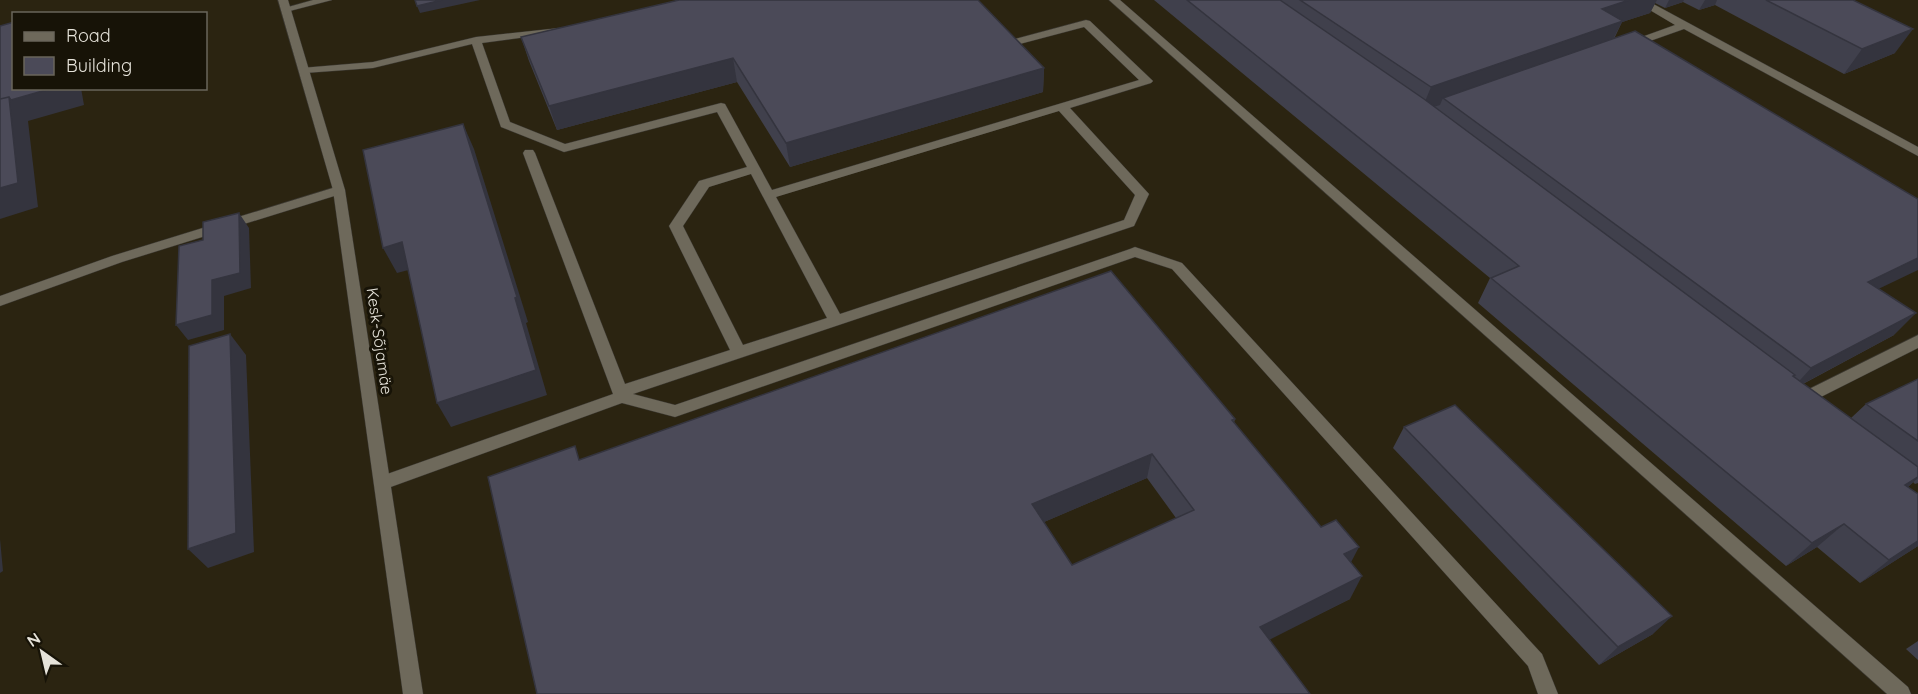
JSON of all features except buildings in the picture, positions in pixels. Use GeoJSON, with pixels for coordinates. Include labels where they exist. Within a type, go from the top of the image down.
{"type":"FeatureCollection","features":[{"type":"Feature","properties":{"kind":"street"},"geometry":{"type":"LineString","coordinates":[[285,5],[327,0]]}},
{"type":"Feature","properties":{"kind":"street"},"geometry":{"type":"LineString","coordinates":[[1114,0],[1900,694]]}},
{"type":"Feature","properties":{"kind":"street"},"geometry":{"type":"LineString","coordinates":[[1638,0],[1918,152]]}},
{"type":"Feature","properties":{"kind":"street","name":"Kesk-Sõjamäe"},"geometry":{"type":"LineString","coordinates":[[285,5],[339,190],[413,694]]}},
{"type":"Feature","properties":{"kind":"street"},"geometry":{"type":"LineString","coordinates":[[769,195],[1147,81],[1086,23],[1012,43]]}},
{"type":"Feature","properties":{"kind":"street"},"geometry":{"type":"LineString","coordinates":[[1619,48],[1685,25]]}},
{"type":"Feature","properties":{"kind":"street"},"geometry":{"type":"LineString","coordinates":[[305,69],[373,64],[476,40],[578,27]]}},
{"type":"Feature","properties":{"kind":"street"},"geometry":{"type":"LineString","coordinates":[[476,40],[505,124],[564,148],[721,107],[836,320]]}},
{"type":"Feature","properties":{"kind":"street"},"geometry":{"type":"LineString","coordinates":[[382,483],[739,353],[1129,224],[1142,194],[1062,107]]}},
{"type":"Feature","properties":{"kind":"street"},"geometry":{"type":"LineString","coordinates":[[529,153],[621,395]]}},
{"type":"Feature","properties":{"kind":"street"},"geometry":{"type":"LineString","coordinates":[[739,353],[676,226],[704,184],[754,169]]}},
{"type":"Feature","properties":{"kind":"street"},"geometry":{"type":"LineString","coordinates":[[0,301],[117,259],[339,190]]}},
{"type":"Feature","properties":{"kind":"street"},"geometry":{"type":"LineString","coordinates":[[621,395],[675,411],[1135,252],[1177,266],[1535,660],[1548,694]]}},
{"type":"Feature","properties":{"kind":"street"},"geometry":{"type":"LineString","coordinates":[[1794,404],[1918,341]]}},
{"type":"Feature","properties":{"kind":"shaded area"},"geometry":{"type":"Polygon","coordinates":[[[0,0],[1918,0],[1918,694],[0,694],[0,0]]]}}]}
